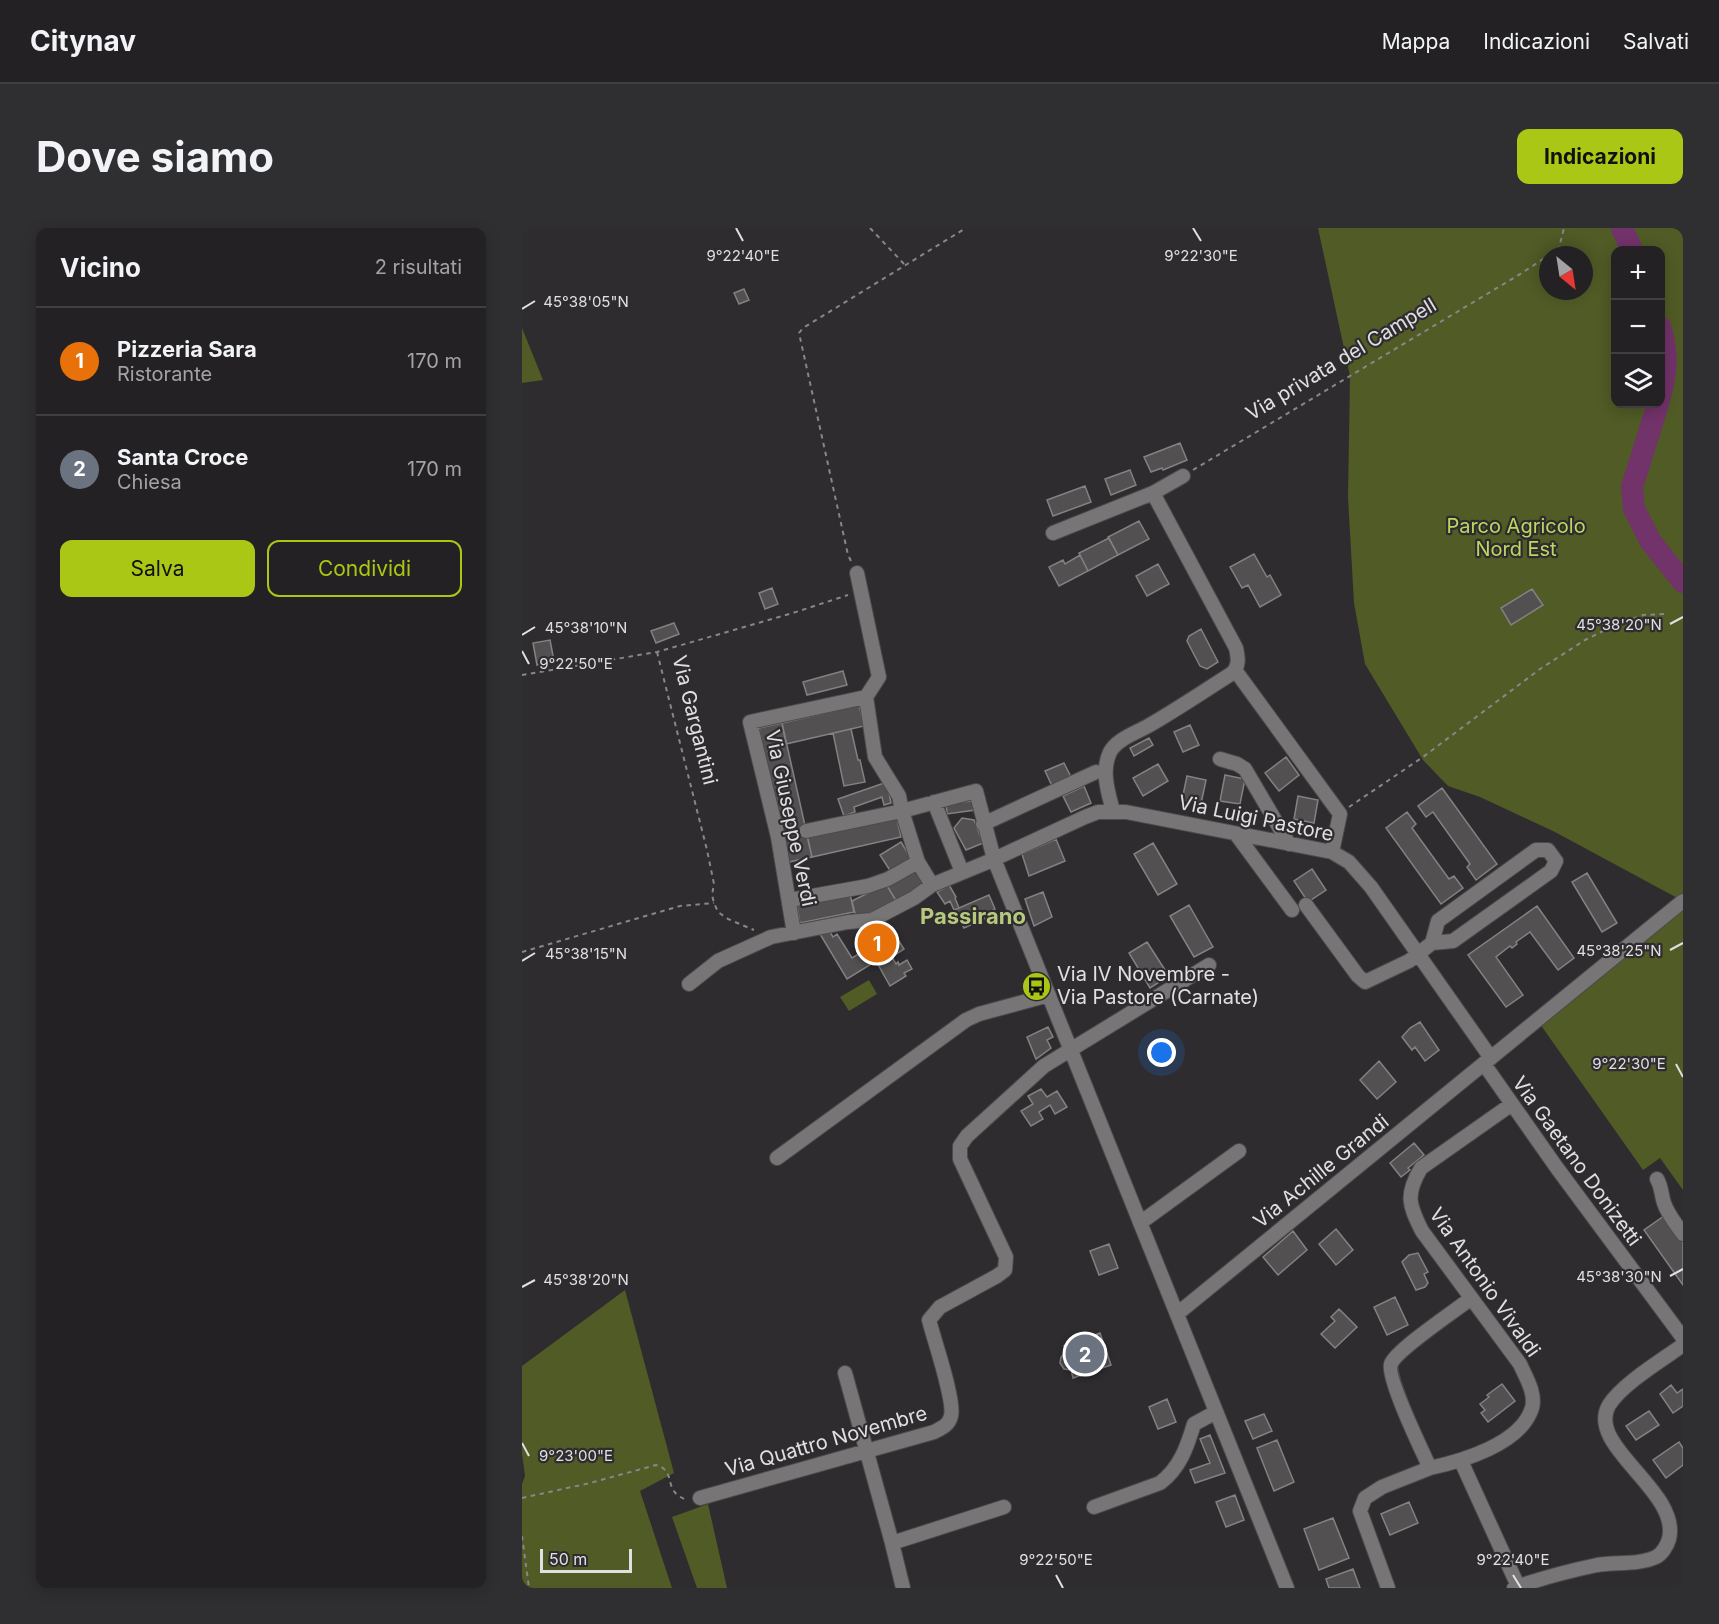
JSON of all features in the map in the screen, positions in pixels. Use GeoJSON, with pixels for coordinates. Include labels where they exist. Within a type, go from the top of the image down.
{"type":"FeatureCollection","features":[{"type":"Feature","properties":{"kind":"street"},"geometry":{"type":"LineString","coordinates":[[1053,534],[1153,493],[1183,476]]}},
{"type":"Feature","properties":{"kind":"street"},"geometry":{"type":"LineString","coordinates":[[1113,811],[1106,780],[1106,764],[1111,749],[1128,736],[1147,727],[1235,670],[1238,660],[1236,648],[1153,493]]}},
{"type":"Feature","properties":{"kind":"street"},"geometry":{"type":"LineString","coordinates":[[857,573],[879,677],[866,697],[875,758],[899,796],[918,862],[932,885]]}},
{"type":"Feature","properties":{"kind":"street"},"geometry":{"type":"LineString","coordinates":[[1235,670],[1340,814],[1332,852]]}},
{"type":"Feature","properties":{"kind":"street","name":"Via Giuseppe Verdi"},"geometry":{"type":"LineString","coordinates":[[794,933],[781,836],[750,722],[866,697]]}},
{"type":"Feature","properties":{"kind":"street"},"geometry":{"type":"LineString","coordinates":[[1220,759],[1238,764],[1245,769],[1289,844]]}},
{"type":"Feature","properties":{"kind":"street"},"geometry":{"type":"LineString","coordinates":[[983,824],[1096,772]]}},
{"type":"Feature","properties":{"kind":"street"},"geometry":{"type":"LineString","coordinates":[[806,831],[902,811],[976,791],[994,859],[1287,1588]]}},
{"type":"Feature","properties":{"kind":"street"},"geometry":{"type":"LineString","coordinates":[[934,802],[962,872]]}},
{"type":"Feature","properties":{"kind":"street","name":"Via Luigi Pastore"},"geometry":{"type":"LineString","coordinates":[[994,859],[1084,816],[1113,811],[1332,852],[1349,862],[1361,873],[1418,954],[1487,1061]]}},
{"type":"Feature","properties":{"kind":"street"},"geometry":{"type":"LineString","coordinates":[[1236,834],[1292,910]]}},
{"type":"Feature","properties":{"kind":"street"},"geometry":{"type":"LineString","coordinates":[[1306,905],[1358,976],[1365,982],[1409,961],[1432,943],[1453,940],[1551,871],[1556,861],[1548,850],[1536,850],[1438,921],[1432,943]]}},
{"type":"Feature","properties":{"kind":"street","name":"Via Giuseppe Verdi"},"geometry":{"type":"LineString","coordinates":[[689,984],[718,961],[771,937],[848,922],[872,920],[914,898],[932,885],[994,859]]}},
{"type":"Feature","properties":{"kind":"street"},"geometry":{"type":"LineString","coordinates":[[790,900],[868,886],[888,879],[918,862]]}},
{"type":"Feature","properties":{"kind":"street"},"geometry":{"type":"LineString","coordinates":[[1472,896],[1487,916]]}},
{"type":"Feature","properties":{"kind":"street"},"geometry":{"type":"LineString","coordinates":[[1487,1061],[1683,901]]}},
{"type":"Feature","properties":{"kind":"street","name":"Via Quattro Novembre"},"geometry":{"type":"LineString","coordinates":[[700,1498],[934,1432],[945,1426],[951,1418],[951,1402],[929,1320],[940,1307],[1005,1270],[1006,1257],[960,1159],[960,1146],[967,1136],[1044,1066],[1209,964]]}},
{"type":"Feature","properties":{"kind":"street"},"geometry":{"type":"LineString","coordinates":[[777,1158],[966,1020],[1049,995]]}},
{"type":"Feature","properties":{"kind":"street","name":"Via Gaetano Donizetti"},"geometry":{"type":"LineString","coordinates":[[1487,1061],[1512,1104],[1557,1168],[1683,1338]]}},
{"type":"Feature","properties":{"kind":"street","name":"Via Achille Grandi"},"geometry":{"type":"LineString","coordinates":[[1177,1314],[1487,1061]]}},
{"type":"Feature","properties":{"kind":"street","name":"Via Antonio Vivaldi"},"geometry":{"type":"LineString","coordinates":[[1388,1588],[1360,1511],[1365,1498],[1382,1487],[1430,1468],[1461,1461],[1509,1437],[1525,1422],[1532,1407],[1531,1388],[1520,1364],[1422,1231],[1409,1196],[1421,1168],[1512,1104]]}},
{"type":"Feature","properties":{"kind":"street"},"geometry":{"type":"LineString","coordinates":[[1140,1223],[1239,1151]]}},
{"type":"Feature","properties":{"kind":"street"},"geometry":{"type":"LineString","coordinates":[[1657,1179],[1663,1191],[1662,1199],[1667,1211],[1683,1234]]}},
{"type":"Feature","properties":{"kind":"street"},"geometry":{"type":"LineString","coordinates":[[1430,1468],[1401,1400],[1390,1370],[1391,1363],[1402,1351],[1470,1299]]}},
{"type":"Feature","properties":{"kind":"street"},"geometry":{"type":"LineString","coordinates":[[1461,1461],[1516,1587],[1544,1577],[1596,1566],[1647,1560],[1658,1556],[1667,1545],[1672,1528],[1657,1496],[1608,1435],[1606,1419],[1608,1406],[1622,1389],[1683,1345]]}},
{"type":"Feature","properties":{"kind":"street"},"geometry":{"type":"LineString","coordinates":[[845,1373],[903,1588]]}},
{"type":"Feature","properties":{"kind":"street"},"geometry":{"type":"LineString","coordinates":[[1094,1507],[1160,1483],[1169,1476],[1180,1462],[1194,1424],[1216,1412]]}},
{"type":"Feature","properties":{"kind":"street"},"geometry":{"type":"LineString","coordinates":[[892,1543],[1004,1507]]}},
{"type":"Feature","properties":{"kind":"path"},"geometry":{"type":"LineString","coordinates":[[870,228],[905,266]]}},
{"type":"Feature","properties":{"kind":"path"},"geometry":{"type":"LineString","coordinates":[[857,573],[848,555],[799,333],[803,328],[966,228]]}},
{"type":"Feature","properties":{"kind":"path","name":"Via privata del Campell"},"geometry":{"type":"LineString","coordinates":[[1560,246],[1564,228]]}},
{"type":"Feature","properties":{"kind":"path","name":"Via privata del Campell"},"geometry":{"type":"LineString","coordinates":[[1183,476],[1539,261]]}},
{"type":"Feature","properties":{"kind":"path","name":"Via Gargantini"},"geometry":{"type":"LineString","coordinates":[[714,903],[712,895],[714,884],[707,850],[657,652],[860,591]]}},
{"type":"Feature","properties":{"kind":"path"},"geometry":{"type":"LineString","coordinates":[[1340,814],[1423,757],[1540,669],[1585,640],[1643,615],[1665,614]]}},
{"type":"Feature","properties":{"kind":"path"},"geometry":{"type":"LineString","coordinates":[[522,675],[657,652]]}},
{"type":"Feature","properties":{"kind":"path"},"geometry":{"type":"LineString","coordinates":[[522,952],[680,906],[714,903],[718,912],[728,919],[771,937]]}},
{"type":"Feature","properties":{"kind":"path"},"geometry":{"type":"LineString","coordinates":[[522,1498],[590,1483],[656,1464],[662,1466],[667,1473],[672,1491],[677,1497],[687,1500],[700,1498]]}},
{"type":"Feature","properties":{"kind":"path"},"geometry":{"type":"LineString","coordinates":[[522,1536],[529,1588]]}},
{"type":"Feature","properties":{"kind":"green space","name":"Parco Agricolo Nord Est"},"geometry":{"type":"Polygon","coordinates":[[[1318,228],[1683,228],[1683,1190],[1660,1158],[1643,1170],[1540,1024],[1681,900],[1555,832],[1480,797],[1448,786],[1423,760],[1365,664],[1354,603],[1348,497],[1350,376],[1318,228]]]}},
{"type":"Feature","properties":{"kind":"green space"},"geometry":{"type":"Polygon","coordinates":[[[522,328],[543,380],[522,383],[522,328]]]}},
{"type":"Feature","properties":{"kind":"green space"},"geometry":{"type":"Polygon","coordinates":[[[869,980],[877,994],[849,1011],[840,997],[869,980]]]}},
{"type":"Feature","properties":{"kind":"green space"},"geometry":{"type":"Polygon","coordinates":[[[625,1290],[674,1473],[640,1491],[672,1588],[522,1588],[522,1484],[525,1476],[522,1454],[522,1366],[625,1290]]]}},
{"type":"Feature","properties":{"kind":"green space"},"geometry":{"type":"Polygon","coordinates":[[[708,1504],[727,1588],[697,1588],[672,1517],[708,1504]]]}},
{"type":"Feature","properties":{"kind":"building"},"geometry":{"type":"Polygon","coordinates":[[[744,289],[749,300],[739,304],[734,293],[744,289]]]}},
{"type":"Feature","properties":{"kind":"building"},"geometry":{"type":"Polygon","coordinates":[[[1180,443],[1187,460],[1163,470],[1162,468],[1151,472],[1144,457],[1180,443]]]}},
{"type":"Feature","properties":{"kind":"building"},"geometry":{"type":"Polygon","coordinates":[[[1130,470],[1136,485],[1111,495],[1105,479],[1130,470]]]}},
{"type":"Feature","properties":{"kind":"building"},"geometry":{"type":"Polygon","coordinates":[[[1085,486],[1091,502],[1053,516],[1047,500],[1085,486]]]}},
{"type":"Feature","properties":{"kind":"building"},"geometry":{"type":"Polygon","coordinates":[[[1139,521],[1149,539],[1118,555],[1108,537],[1139,521]]]}},
{"type":"Feature","properties":{"kind":"building"},"geometry":{"type":"Polygon","coordinates":[[[1109,538],[1118,555],[1088,571],[1079,553],[1109,538]]]}},
{"type":"Feature","properties":{"kind":"building"},"geometry":{"type":"Polygon","coordinates":[[[1254,554],[1267,577],[1270,575],[1281,595],[1260,607],[1248,585],[1242,588],[1230,567],[1254,554]]]}},
{"type":"Feature","properties":{"kind":"building"},"geometry":{"type":"Polygon","coordinates":[[[1080,555],[1088,571],[1059,586],[1049,567],[1063,560],[1065,564],[1080,555]]]}},
{"type":"Feature","properties":{"kind":"building"},"geometry":{"type":"Polygon","coordinates":[[[1158,564],[1169,584],[1147,596],[1136,576],[1158,564]]]}},
{"type":"Feature","properties":{"kind":"building"},"geometry":{"type":"Polygon","coordinates":[[[772,588],[778,604],[765,609],[759,593],[772,588]]]}},
{"type":"Feature","properties":{"kind":"building"},"geometry":{"type":"Polygon","coordinates":[[[1532,589],[1543,605],[1511,625],[1501,608],[1532,589]]]}},
{"type":"Feature","properties":{"kind":"building"},"geometry":{"type":"Polygon","coordinates":[[[674,623],[679,634],[656,643],[651,631],[674,623]]]}},
{"type":"Feature","properties":{"kind":"building"},"geometry":{"type":"Polygon","coordinates":[[[1201,629],[1218,662],[1207,669],[1200,666],[1187,641],[1189,636],[1201,629]]]}},
{"type":"Feature","properties":{"kind":"building"},"geometry":{"type":"Polygon","coordinates":[[[550,640],[554,661],[537,665],[533,643],[550,640]]]}},
{"type":"Feature","properties":{"kind":"building"},"geometry":{"type":"Polygon","coordinates":[[[843,671],[847,685],[807,695],[803,682],[843,671]]]}},
{"type":"Feature","properties":{"kind":"building"},"geometry":{"type":"Polygon","coordinates":[[[859,705],[864,726],[786,744],[782,723],[859,705]]]}},
{"type":"Feature","properties":{"kind":"building"},"geometry":{"type":"Polygon","coordinates":[[[782,723],[812,857],[789,862],[759,728],[782,723]]]}},
{"type":"Feature","properties":{"kind":"building"},"geometry":{"type":"Polygon","coordinates":[[[1190,725],[1199,745],[1183,752],[1174,732],[1190,725]]]}},
{"type":"Feature","properties":{"kind":"building"},"geometry":{"type":"Polygon","coordinates":[[[851,729],[865,782],[844,786],[833,733],[851,729]]]}},
{"type":"Feature","properties":{"kind":"building"},"geometry":{"type":"Polygon","coordinates":[[[1149,738],[1153,745],[1134,756],[1130,748],[1149,738]]]}},
{"type":"Feature","properties":{"kind":"building"},"geometry":{"type":"Polygon","coordinates":[[[1286,757],[1299,775],[1279,791],[1265,773],[1286,757]]]}},
{"type":"Feature","properties":{"kind":"building"},"geometry":{"type":"Polygon","coordinates":[[[1064,763],[1072,779],[1053,788],[1045,771],[1064,763]]]}},
{"type":"Feature","properties":{"kind":"building"},"geometry":{"type":"Polygon","coordinates":[[[1158,764],[1168,781],[1143,796],[1133,778],[1158,764]]]}},
{"type":"Feature","properties":{"kind":"building"},"geometry":{"type":"Polygon","coordinates":[[[1225,775],[1245,779],[1240,804],[1220,801],[1225,775]]]}},
{"type":"Feature","properties":{"kind":"building"},"geometry":{"type":"Polygon","coordinates":[[[1187,776],[1206,780],[1201,804],[1182,800],[1187,776]]]}},
{"type":"Feature","properties":{"kind":"building"},"geometry":{"type":"Polygon","coordinates":[[[887,782],[891,803],[884,805],[882,797],[854,807],[855,812],[844,816],[838,799],[887,782]]]}},
{"type":"Feature","properties":{"kind":"building"},"geometry":{"type":"Polygon","coordinates":[[[1084,786],[1091,803],[1071,812],[1063,796],[1084,786]]]}},
{"type":"Feature","properties":{"kind":"building"},"geometry":{"type":"Polygon","coordinates":[[[1442,788],[1497,864],[1476,880],[1467,867],[1470,864],[1433,812],[1426,817],[1418,806],[1442,788]]]}},
{"type":"Feature","properties":{"kind":"building"},"geometry":{"type":"Polygon","coordinates":[[[1298,796],[1318,800],[1314,823],[1294,819],[1298,796]]]}},
{"type":"Feature","properties":{"kind":"building"},"geometry":{"type":"Polygon","coordinates":[[[973,801],[975,810],[947,814],[946,803],[973,801]]]}},
{"type":"Feature","properties":{"kind":"building"},"geometry":{"type":"Polygon","coordinates":[[[1407,812],[1416,824],[1412,828],[1449,879],[1454,876],[1463,888],[1441,904],[1386,828],[1407,812]]]}},
{"type":"Feature","properties":{"kind":"building"},"geometry":{"type":"Polygon","coordinates":[[[896,815],[901,837],[812,857],[807,836],[896,815]]]}},
{"type":"Feature","properties":{"kind":"building"},"geometry":{"type":"Polygon","coordinates":[[[962,818],[974,820],[983,843],[966,850],[954,828],[962,818]]]}},
{"type":"Feature","properties":{"kind":"building"},"geometry":{"type":"Polygon","coordinates":[[[1056,839],[1065,861],[1029,876],[1022,854],[1056,839]]]}},
{"type":"Feature","properties":{"kind":"building"},"geometry":{"type":"Polygon","coordinates":[[[901,842],[912,860],[891,872],[880,855],[901,842]]]}},
{"type":"Feature","properties":{"kind":"building"},"geometry":{"type":"Polygon","coordinates":[[[1153,843],[1177,884],[1158,895],[1134,854],[1153,843]]]}},
{"type":"Feature","properties":{"kind":"building"},"geometry":{"type":"Polygon","coordinates":[[[914,868],[926,885],[898,904],[886,884],[914,868]]]}},
{"type":"Feature","properties":{"kind":"building"},"geometry":{"type":"Polygon","coordinates":[[[1312,869],[1326,890],[1308,902],[1294,881],[1312,869]]]}},
{"type":"Feature","properties":{"kind":"building"},"geometry":{"type":"Polygon","coordinates":[[[1587,873],[1617,923],[1602,932],[1572,882],[1587,873]]]}},
{"type":"Feature","properties":{"kind":"building"},"geometry":{"type":"Polygon","coordinates":[[[886,884],[898,904],[856,918],[852,901],[886,884]]]}},
{"type":"Feature","properties":{"kind":"building"},"geometry":{"type":"Polygon","coordinates":[[[949,885],[959,908],[954,910],[950,901],[945,904],[937,892],[949,885]]]}},
{"type":"Feature","properties":{"kind":"building"},"geometry":{"type":"Polygon","coordinates":[[[1043,892],[1052,917],[1034,926],[1025,899],[1043,892]]]}},
{"type":"Feature","properties":{"kind":"building"},"geometry":{"type":"Polygon","coordinates":[[[850,894],[854,912],[800,923],[797,905],[850,894]]]}},
{"type":"Feature","properties":{"kind":"building"},"geometry":{"type":"Polygon","coordinates":[[[989,895],[995,914],[964,928],[954,910],[989,895]]]}},
{"type":"Feature","properties":{"kind":"building"},"geometry":{"type":"Polygon","coordinates":[[[1189,905],[1213,947],[1194,957],[1170,916],[1189,905]]]}},
{"type":"Feature","properties":{"kind":"building"},"geometry":{"type":"Polygon","coordinates":[[[1537,906],[1574,958],[1558,970],[1530,932],[1516,942],[1517,944],[1512,948],[1510,946],[1496,957],[1523,995],[1506,1007],[1468,955],[1537,906]]]}},
{"type":"Feature","properties":{"kind":"building"},"geometry":{"type":"Polygon","coordinates":[[[830,932],[833,937],[837,934],[852,958],[894,933],[904,949],[892,957],[899,965],[907,960],[912,969],[904,973],[906,976],[890,986],[876,961],[847,979],[820,934],[830,932]]]}},
{"type":"Feature","properties":{"kind":"building"},"geometry":{"type":"Polygon","coordinates":[[[1147,942],[1169,976],[1150,988],[1129,953],[1147,942]]]}},
{"type":"Feature","properties":{"kind":"building"},"geometry":{"type":"Polygon","coordinates":[[[1420,1022],[1439,1050],[1425,1061],[1415,1047],[1412,1050],[1402,1037],[1420,1022]]]}},
{"type":"Feature","properties":{"kind":"building"},"geometry":{"type":"Polygon","coordinates":[[[1048,1027],[1053,1037],[1047,1040],[1051,1048],[1036,1059],[1027,1037],[1048,1027]]]}},
{"type":"Feature","properties":{"kind":"building"},"geometry":{"type":"Polygon","coordinates":[[[1379,1061],[1396,1082],[1377,1099],[1360,1080],[1379,1061]]]}},
{"type":"Feature","properties":{"kind":"building"},"geometry":{"type":"Polygon","coordinates":[[[1041,1089],[1047,1097],[1057,1091],[1067,1107],[1055,1114],[1050,1105],[1039,1112],[1043,1119],[1031,1126],[1021,1111],[1033,1104],[1028,1096],[1041,1089]]]}},
{"type":"Feature","properties":{"kind":"building"},"geometry":{"type":"Polygon","coordinates":[[[1414,1143],[1424,1155],[1401,1177],[1390,1163],[1414,1143]]]}},
{"type":"Feature","properties":{"kind":"building"},"geometry":{"type":"Polygon","coordinates":[[[1664,1216],[1683,1242],[1683,1285],[1644,1230],[1664,1216]]]}},
{"type":"Feature","properties":{"kind":"building"},"geometry":{"type":"Polygon","coordinates":[[[1336,1229],[1353,1250],[1336,1265],[1319,1244],[1336,1229]]]}},
{"type":"Feature","properties":{"kind":"building"},"geometry":{"type":"Polygon","coordinates":[[[1293,1231],[1307,1250],[1278,1275],[1263,1257],[1293,1231]]]}},
{"type":"Feature","properties":{"kind":"building"},"geometry":{"type":"Polygon","coordinates":[[[1109,1244],[1118,1268],[1099,1275],[1090,1251],[1109,1244]]]}},
{"type":"Feature","properties":{"kind":"building"},"geometry":{"type":"Polygon","coordinates":[[[1418,1253],[1428,1272],[1424,1274],[1428,1283],[1425,1287],[1416,1290],[1402,1262],[1409,1255],[1418,1253]]]}},
{"type":"Feature","properties":{"kind":"building"},"geometry":{"type":"Polygon","coordinates":[[[1395,1297],[1408,1325],[1387,1335],[1374,1307],[1395,1297]]]}},
{"type":"Feature","properties":{"kind":"building"},"geometry":{"type":"Polygon","coordinates":[[[1339,1309],[1357,1327],[1335,1348],[1321,1334],[1335,1321],[1331,1317],[1339,1309]]]}},
{"type":"Feature","properties":{"kind":"building"},"geometry":{"type":"Polygon","coordinates":[[[1100,1333],[1111,1365],[1073,1378],[1071,1370],[1064,1369],[1060,1363],[1061,1357],[1067,1352],[1064,1346],[1100,1333]]]}},
{"type":"Feature","properties":{"kind":"building"},"geometry":{"type":"Polygon","coordinates":[[[1502,1384],[1515,1401],[1488,1422],[1481,1413],[1485,1410],[1480,1404],[1489,1397],[1487,1395],[1502,1384]]]}},
{"type":"Feature","properties":{"kind":"building"},"geometry":{"type":"Polygon","coordinates":[[[1671,1385],[1677,1393],[1683,1389],[1683,1406],[1673,1413],[1660,1394],[1671,1385]]]}},
{"type":"Feature","properties":{"kind":"building"},"geometry":{"type":"Polygon","coordinates":[[[1167,1399],[1176,1422],[1158,1429],[1149,1407],[1167,1399]]]}},
{"type":"Feature","properties":{"kind":"building"},"geometry":{"type":"Polygon","coordinates":[[[1649,1411],[1659,1425],[1636,1440],[1626,1426],[1649,1411]]]}},
{"type":"Feature","properties":{"kind":"building"},"geometry":{"type":"Polygon","coordinates":[[[1264,1414],[1272,1431],[1253,1439],[1245,1421],[1264,1414]]]}},
{"type":"Feature","properties":{"kind":"building"},"geometry":{"type":"Polygon","coordinates":[[[1210,1435],[1225,1473],[1195,1483],[1190,1470],[1210,1463],[1200,1439],[1210,1435]]]}},
{"type":"Feature","properties":{"kind":"building"},"geometry":{"type":"Polygon","coordinates":[[[1277,1440],[1294,1482],[1274,1491],[1257,1448],[1277,1440]]]}},
{"type":"Feature","properties":{"kind":"building"},"geometry":{"type":"Polygon","coordinates":[[[1679,1442],[1683,1448],[1683,1465],[1666,1478],[1653,1460],[1679,1442]]]}},
{"type":"Feature","properties":{"kind":"building"},"geometry":{"type":"Polygon","coordinates":[[[1235,1495],[1244,1520],[1226,1527],[1216,1502],[1235,1495]]]}},
{"type":"Feature","properties":{"kind":"building"},"geometry":{"type":"Polygon","coordinates":[[[1409,1502],[1418,1523],[1390,1535],[1381,1514],[1409,1502]]]}},
{"type":"Feature","properties":{"kind":"building"},"geometry":{"type":"Polygon","coordinates":[[[1333,1518],[1349,1558],[1319,1570],[1304,1529],[1333,1518]]]}},
{"type":"Feature","properties":{"kind":"building"},"geometry":{"type":"Polygon","coordinates":[[[1353,1569],[1360,1588],[1329,1588],[1326,1579],[1353,1569]]]}},
{"type":"Feature","properties":{"kind":"waterway"},"geometry":{"type":"LineString","coordinates":[[1622,228],[1630,246]]}},
{"type":"Feature","properties":{"kind":"waterway"},"geometry":{"type":"LineString","coordinates":[[1665,353],[1665,370]]}},
{"type":"Feature","properties":{"kind":"waterway"},"geometry":{"type":"LineString","coordinates":[[1657,408],[1632,487],[1634,509],[1651,542],[1683,582]]}},
{"type":"Feature","properties":{"kind":"tunnel"},"geometry":{"type":"LineString","coordinates":[[784,836],[806,831]]}},
{"type":"Feature","properties":{"kind":"place","name":"Pizzeria Sara"},"geometry":{"type":"Point","coordinates":[877,943]}},
{"type":"Feature","properties":{"kind":"place","name":"Via IV Novembre - Via Pastore (Carnate)"},"geometry":{"type":"Point","coordinates":[1036,986]}},
{"type":"Feature","properties":{"kind":"place","name":"Santa Croce"},"geometry":{"type":"Point","coordinates":[1085,1354]}},
{"type":"Feature","properties":{"kind":"district","name":"Passirano"},"geometry":{"type":"Point","coordinates":[973,916]}}]}
